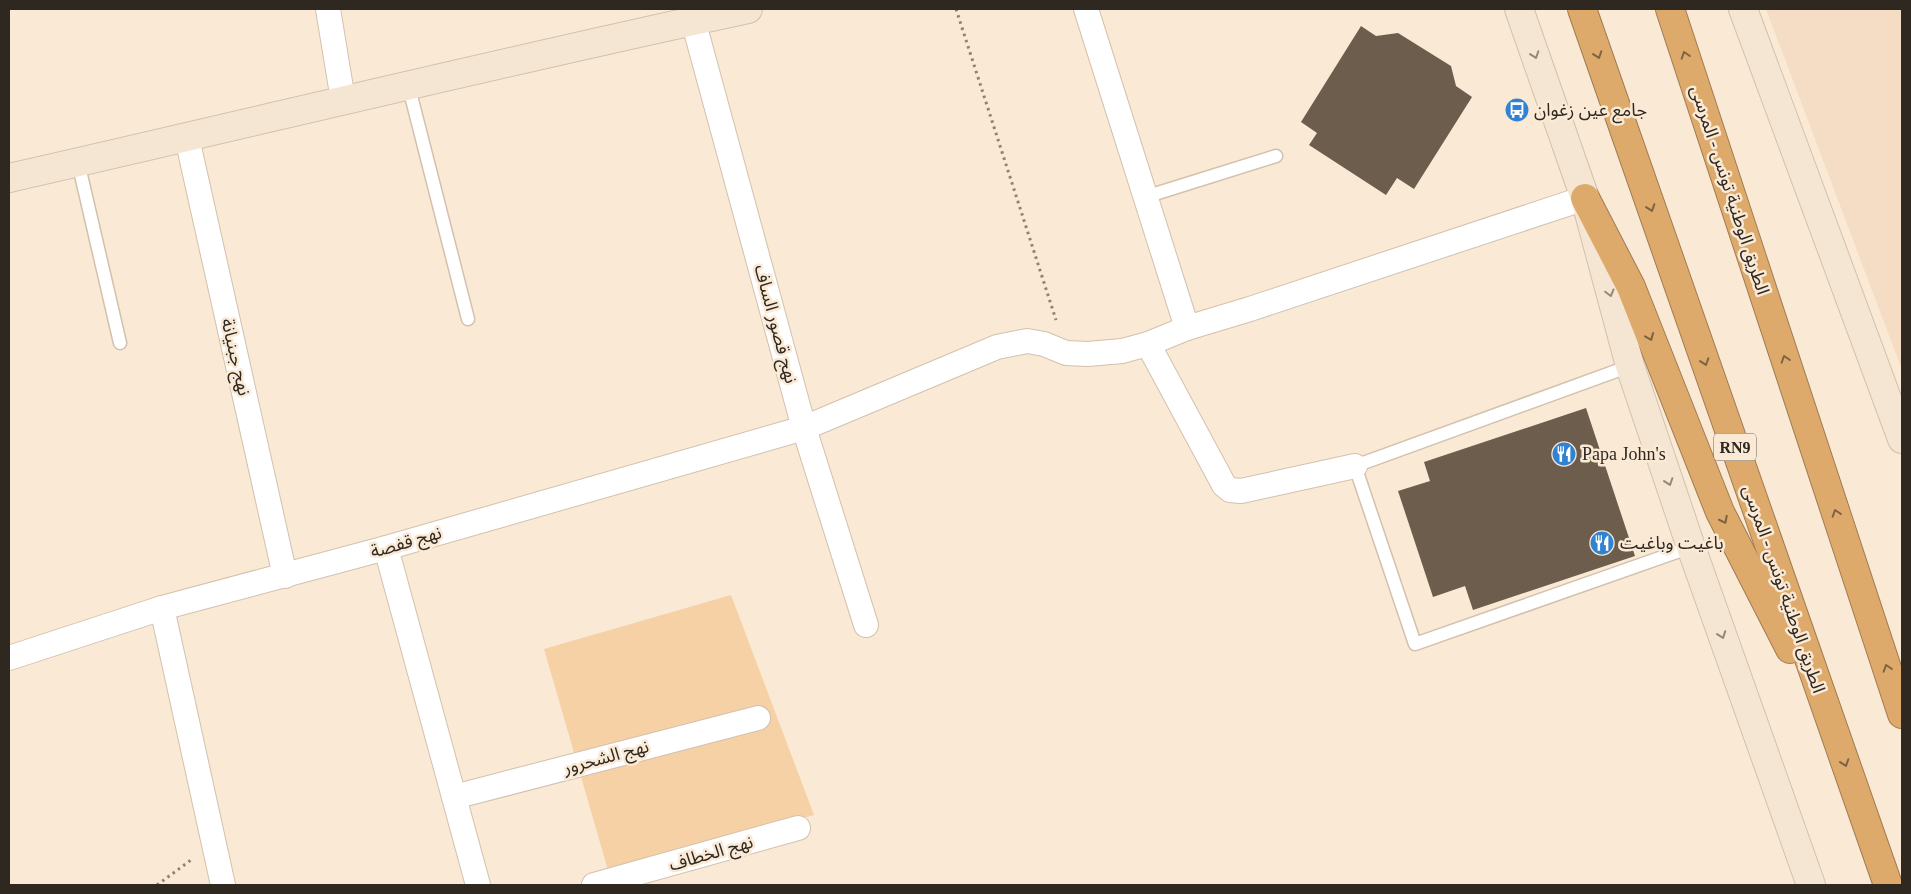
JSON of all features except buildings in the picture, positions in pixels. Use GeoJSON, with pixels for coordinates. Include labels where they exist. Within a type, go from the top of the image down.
{"type":"FeatureCollection","features":[{"type":"Feature","properties":{"kind":"highway","name":"الطريق الوطنية تونس - المرسى"},"geometry":{"type":"LineString","coordinates":[[1582,9],[1888,885]]}},
{"type":"Feature","properties":{"kind":"highway","name":"الطريق الوطنية تونس - المرسى"},"geometry":{"type":"LineString","coordinates":[[1670,9],[1902,714]]}},
{"type":"Feature","properties":{"kind":"highway"},"geometry":{"type":"LineString","coordinates":[[1585,198],[1631,287],[1720,512],[1836,736]]}},
{"type":"Feature","properties":{"kind":"street"},"geometry":{"type":"LineString","coordinates":[[328,9],[343,100]]}},
{"type":"Feature","properties":{"kind":"street"},"geometry":{"type":"LineString","coordinates":[[9,178],[187,138],[692,15],[748,9]]}},
{"type":"Feature","properties":{"kind":"street"},"geometry":{"type":"LineString","coordinates":[[1086,9],[1187,328]]}},
{"type":"Feature","properties":{"kind":"street"},"geometry":{"type":"LineString","coordinates":[[1519,9],[1585,198],[1630,366],[1691,547],[1811,885]]}},
{"type":"Feature","properties":{"kind":"street"},"geometry":{"type":"LineString","coordinates":[[1743,9],[1902,439]]}},
{"type":"Feature","properties":{"kind":"street","name":"نهج قصور الساف"},"geometry":{"type":"LineString","coordinates":[[692,15],[804,428],[866,625]]}},
{"type":"Feature","properties":{"kind":"street","name":"نهج جبنيانة"},"geometry":{"type":"LineString","coordinates":[[187,138],[285,576]]}},
{"type":"Feature","properties":{"kind":"street","name":"نهج قفصة"},"geometry":{"type":"LineString","coordinates":[[9,658],[162,608],[386,548],[804,428],[997,347],[1027,341],[1044,344],[1066,353],[1088,354],[1122,351],[1148,344],[1187,328],[1585,198]]}},
{"type":"Feature","properties":{"kind":"street"},"geometry":{"type":"LineString","coordinates":[[1148,344],[1224,485],[1230,490],[1241,491],[1355,466]]}},
{"type":"Feature","properties":{"kind":"street"},"geometry":{"type":"LineString","coordinates":[[386,548],[478,885]]}},
{"type":"Feature","properties":{"kind":"street"},"geometry":{"type":"LineString","coordinates":[[162,608],[223,885]]}},
{"type":"Feature","properties":{"kind":"street","name":"نهج الشحرور"},"geometry":{"type":"LineString","coordinates":[[454,797],[758,718]]}},
{"type":"Feature","properties":{"kind":"street","name":"نهج الخطاف"},"geometry":{"type":"LineString","coordinates":[[594,885],[798,828]]}},
{"type":"Feature","properties":{"kind":"lane"},"geometry":{"type":"LineString","coordinates":[[408,84],[468,319]]}},
{"type":"Feature","properties":{"kind":"lane"},"geometry":{"type":"LineString","coordinates":[[1145,197],[1276,156]]}},
{"type":"Feature","properties":{"kind":"lane"},"geometry":{"type":"LineString","coordinates":[[78,162],[120,343]]}},
{"type":"Feature","properties":{"kind":"lane"},"geometry":{"type":"LineString","coordinates":[[1630,366],[1355,466],[1415,644],[1691,547]]}},
{"type":"Feature","properties":{"kind":"path"},"geometry":{"type":"LineString","coordinates":[[956,9],[1066,353]]}},
{"type":"Feature","properties":{"kind":"path"},"geometry":{"type":"LineString","coordinates":[[157,885],[214,844]]}},
{"type":"Feature","properties":{"kind":"shaded area"},"geometry":{"type":"Polygon","coordinates":[[[1766,9],[1902,9],[1902,370],[1766,9]]]}},
{"type":"Feature","properties":{"kind":"shaded area"},"geometry":{"type":"Polygon","coordinates":[[[731,595],[814,815],[608,870],[544,649],[731,595]]]}},
{"type":"Feature","properties":{"kind":"place","name":"جامع عين زغوان"},"geometry":{"type":"Point","coordinates":[1517,110]}},
{"type":"Feature","properties":{"kind":"place","name":"Papa John's"},"geometry":{"type":"Point","coordinates":[1564,454]}},
{"type":"Feature","properties":{"kind":"place","name":"باغيت وباغيت"},"geometry":{"type":"Point","coordinates":[1602,543]}}]}
